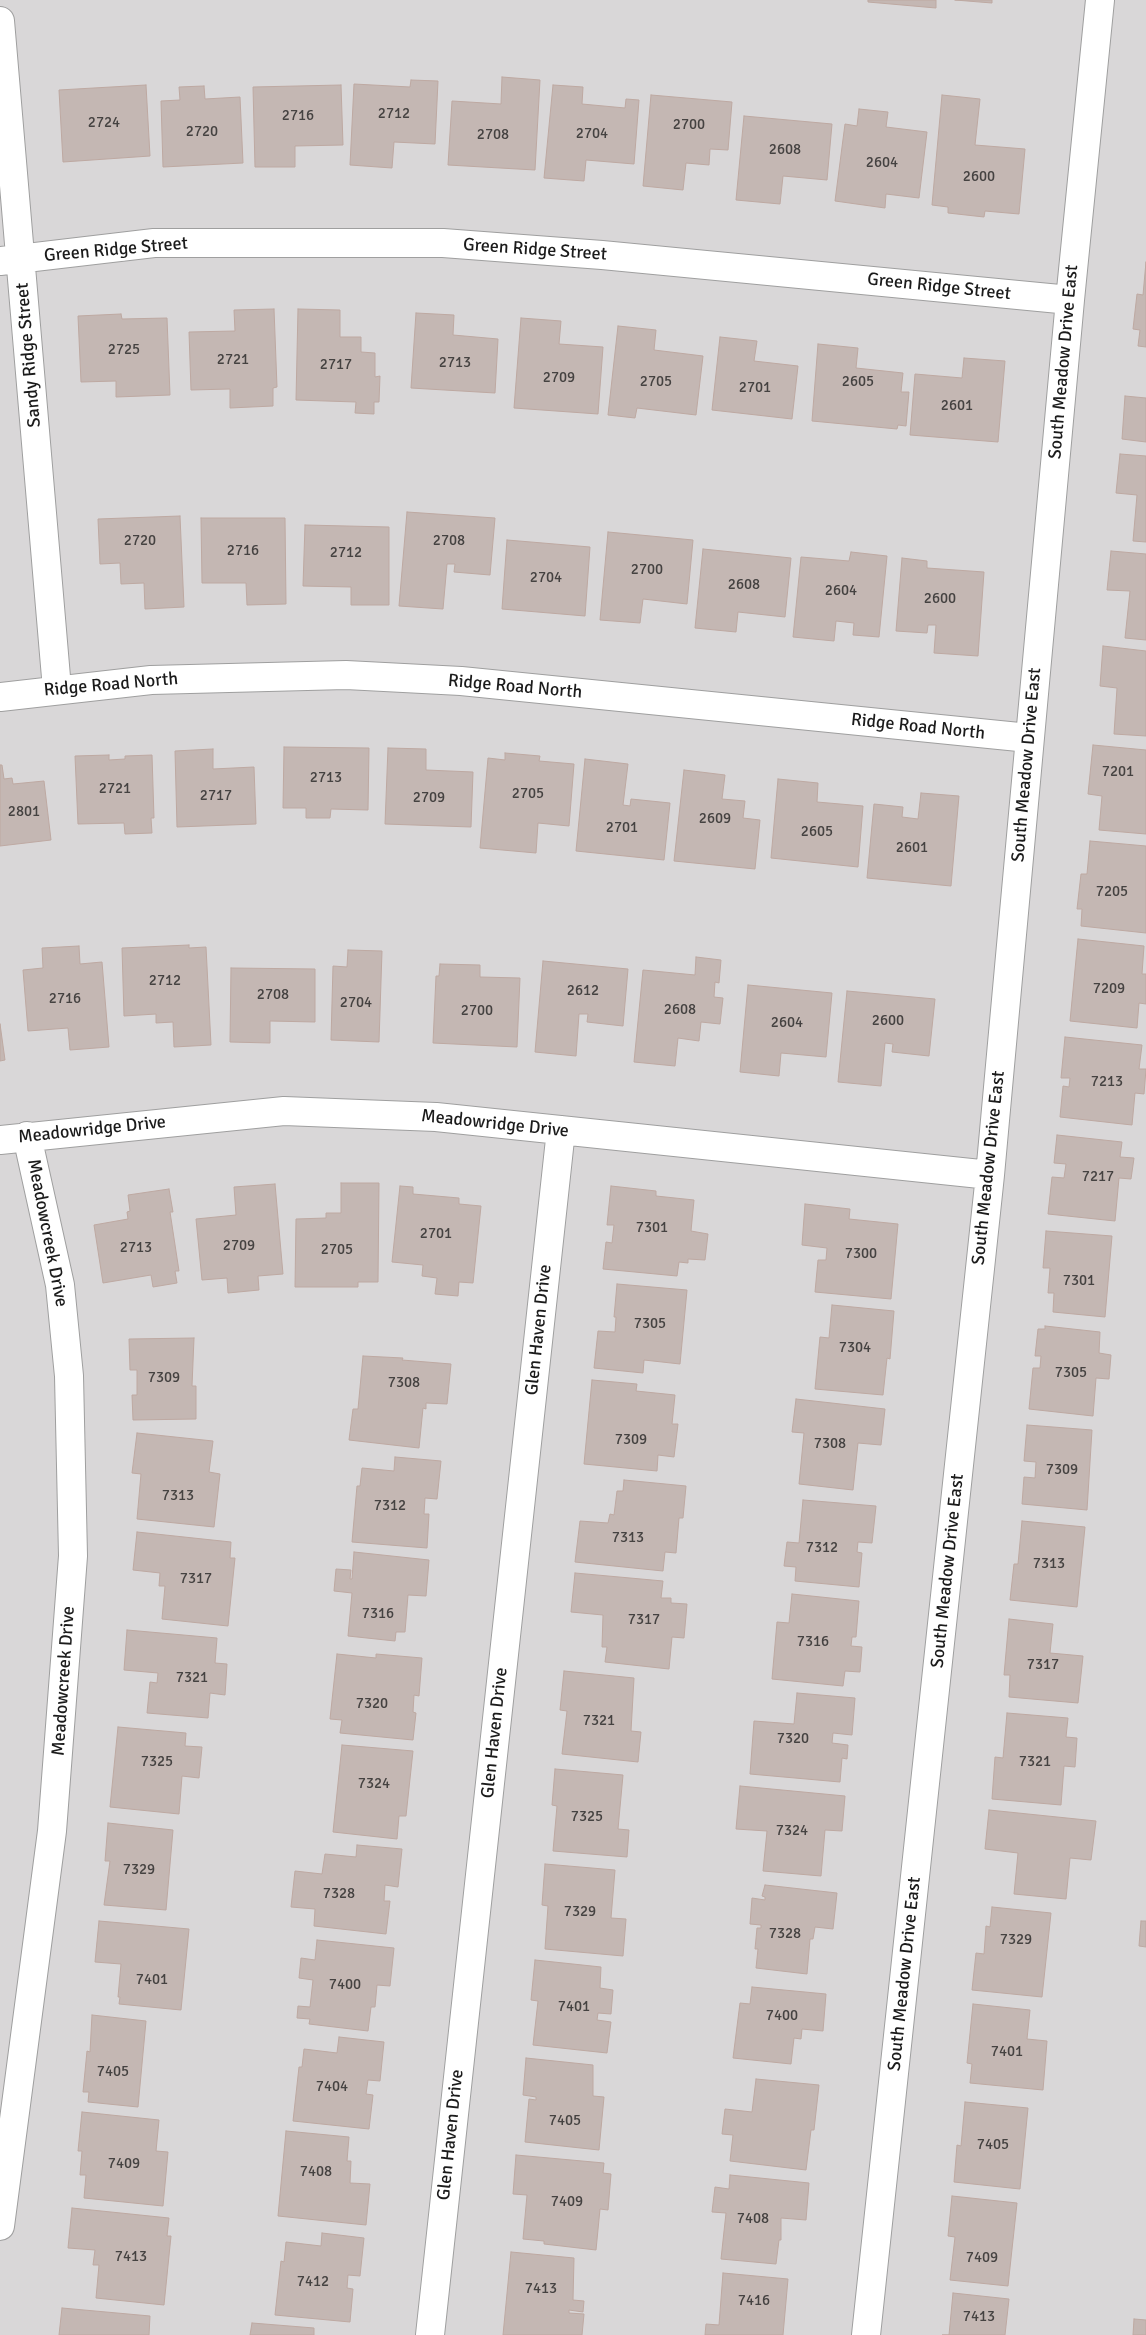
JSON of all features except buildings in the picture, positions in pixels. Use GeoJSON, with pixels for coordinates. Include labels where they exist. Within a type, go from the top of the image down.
{"type":"FeatureCollection","features":[{"type":"Feature","properties":{"kind":"street","name":"South Meadow Drive East"},"geometry":{"type":"LineString","coordinates":[[866,2335],[990,1176],[1029,738],[1100,0]]}},
{"type":"Feature","properties":{"kind":"street","name":"Sandy Ridge Street"},"geometry":{"type":"LineString","coordinates":[[0,21],[10,259],[57,689]]}},
{"type":"Feature","properties":{"kind":"street","name":"Green Ridge Street"},"geometry":{"type":"LineString","coordinates":[[10,259],[154,243],[443,243],[602,254],[1070,300]]}},
{"type":"Feature","properties":{"kind":"street","name":"Ridge Road North"},"geometry":{"type":"LineString","coordinates":[[0,697],[57,689],[151,680],[346,675],[461,681],[1029,738]]}},
{"type":"Feature","properties":{"kind":"street","name":"Meadowridge Drive"},"geometry":{"type":"LineString","coordinates":[[0,1140],[284,1111],[436,1117],[990,1176]]}},
{"type":"Feature","properties":{"kind":"street","name":"Glen Haven Drive"},"geometry":{"type":"LineString","coordinates":[[430,2335],[561,1130]]}},
{"type":"Feature","properties":{"kind":"street","name":"Meadowcreek Drive"},"geometry":{"type":"LineString","coordinates":[[0,2226],[52,1831],[73,1556],[69,1376],[60,1285],[26,1136]]}},
{"type":"Feature","properties":{"kind":"shaded area"},"geometry":{"type":"Polygon","coordinates":[[[0,0],[1146,0],[1146,2335],[0,2335],[0,0]]]}}]}
